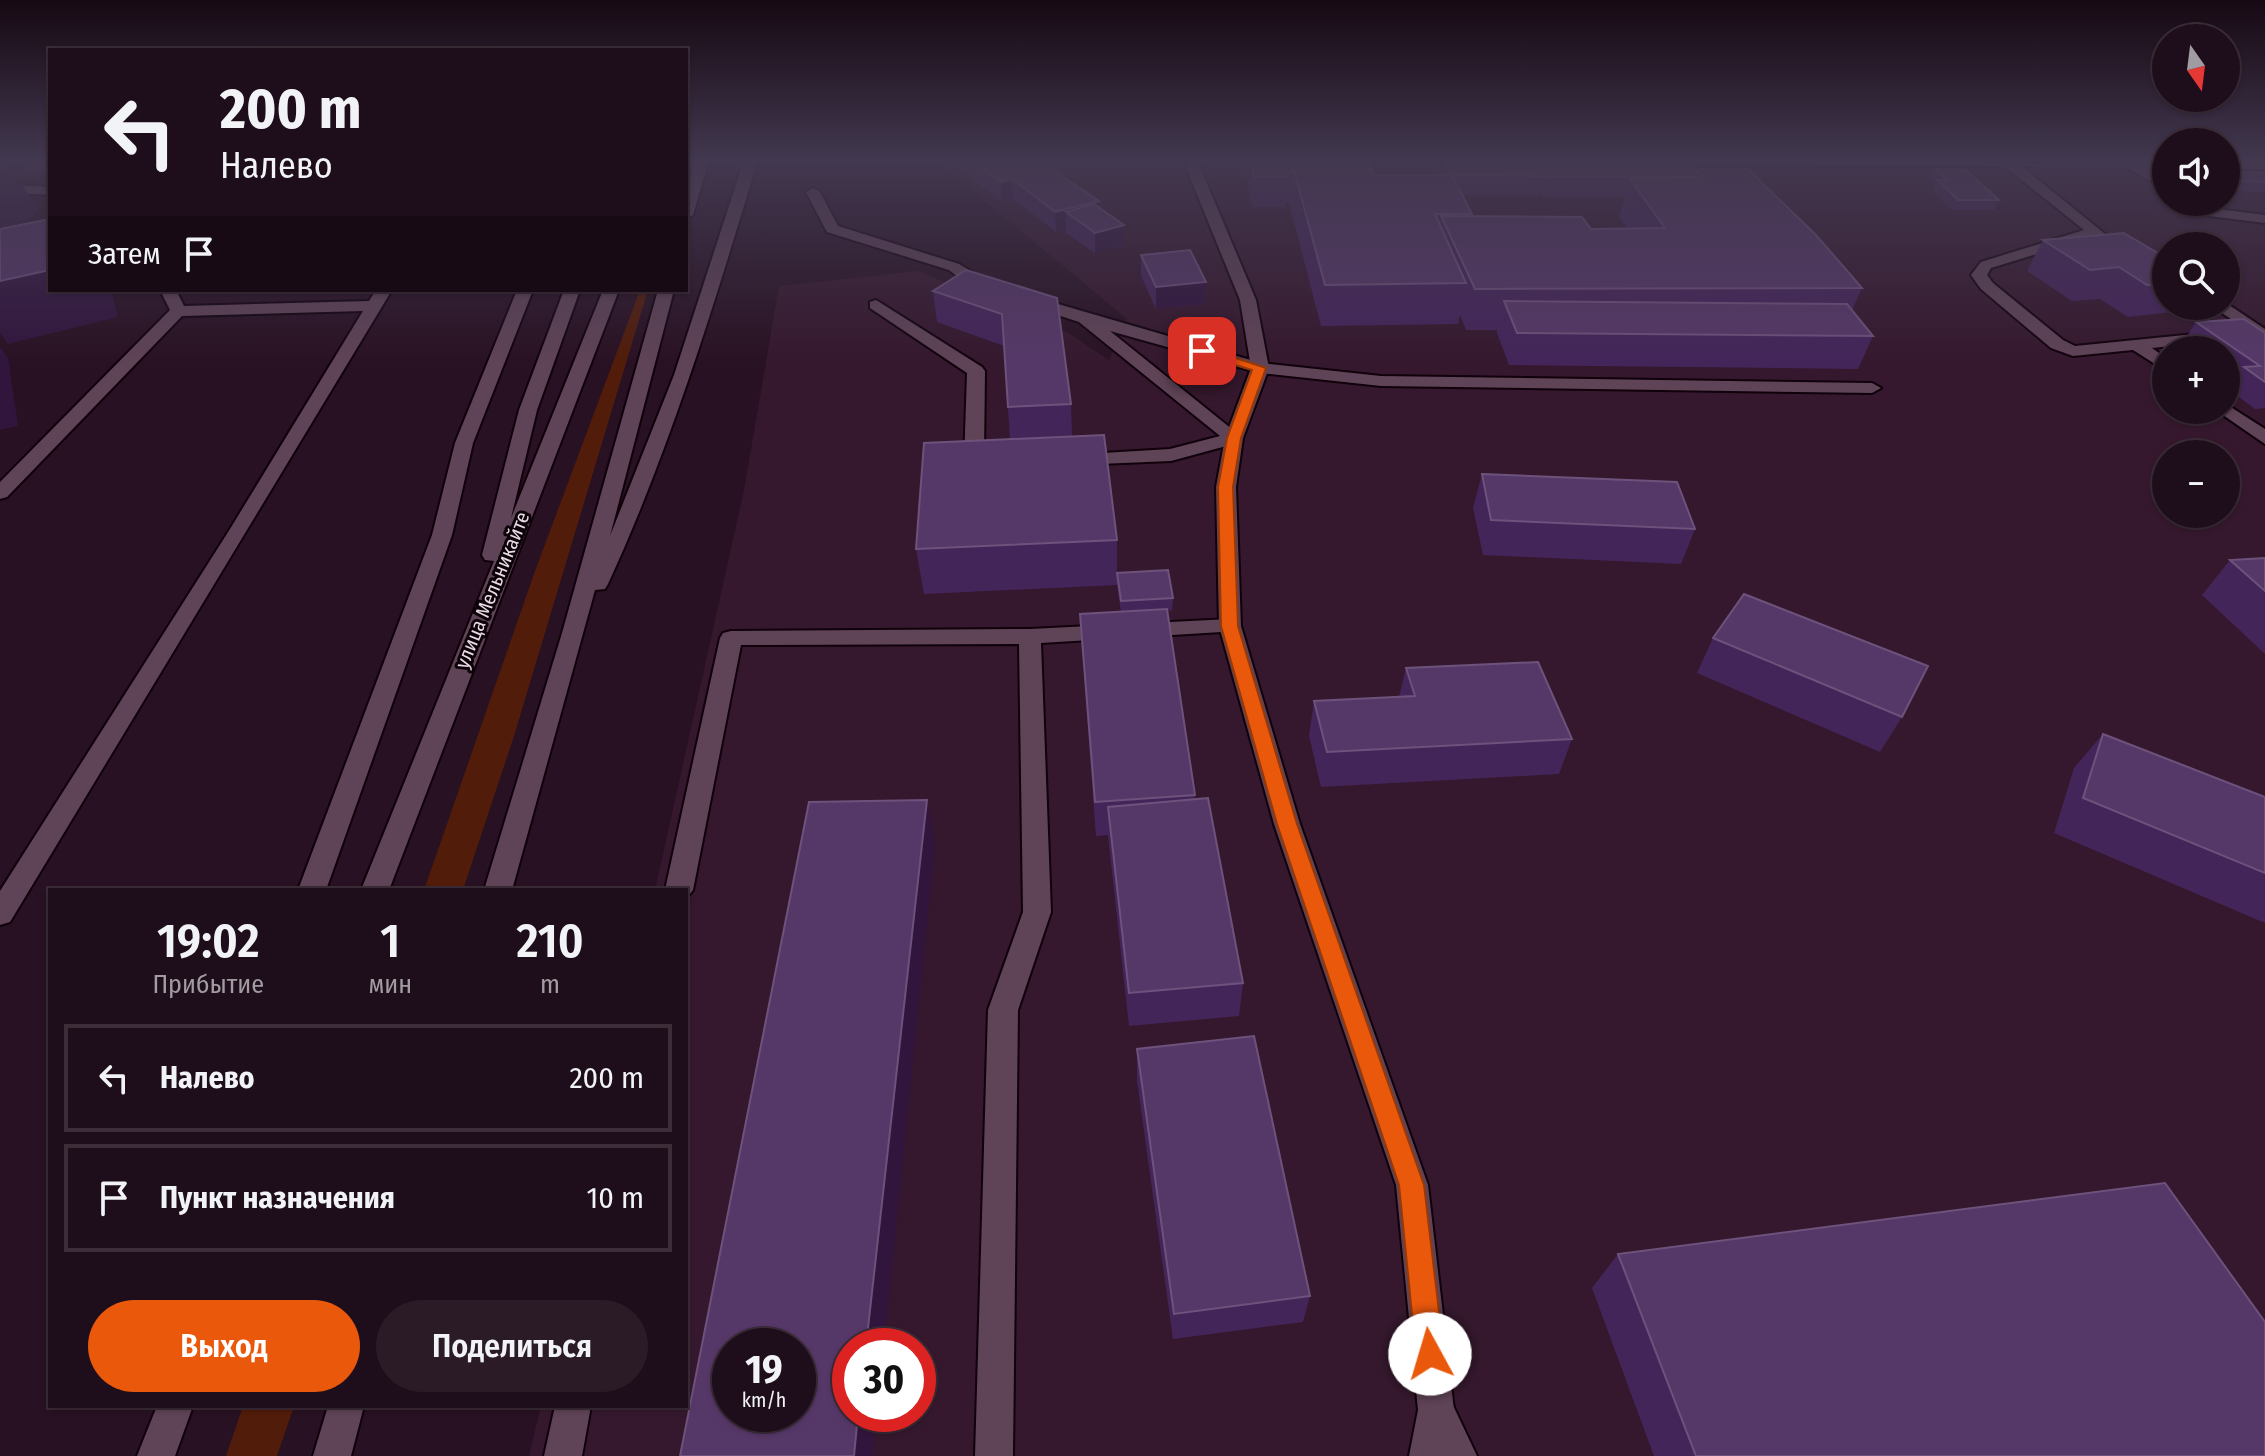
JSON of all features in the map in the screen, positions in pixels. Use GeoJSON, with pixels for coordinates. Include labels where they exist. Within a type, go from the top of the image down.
{"type":"FeatureCollection","features":[{"type":"Feature","properties":{"kind":"main road"},"geometry":{"type":"LineString","coordinates":[[573,633],[631,512],[693,346],[730,228]]}},
{"type":"Feature","properties":{"kind":"main road"},"geometry":{"type":"LineString","coordinates":[[831,228],[954,267],[976,283],[1085,319],[1260,368],[1381,381],[1872,388]]}},
{"type":"Feature","properties":{"kind":"main road"},"geometry":{"type":"LineString","coordinates":[[1218,228],[1248,300],[1260,368],[1234,438],[1226,487],[1230,626],[1287,824],[1412,1185],[1436,1410],[1428,1456]]}},
{"type":"Feature","properties":{"kind":"main road"},"geometry":{"type":"LineString","coordinates":[[2088,228],[2118,246]]}},
{"type":"Feature","properties":{"kind":"main road"},"geometry":{"type":"LineString","coordinates":[[2093,232],[1986,265],[1979,275],[1987,286],[2064,348],[2081,353],[2262,334]]}},
{"type":"Feature","properties":{"kind":"main road"},"geometry":{"type":"LineString","coordinates":[[169,292],[178,311]]}},
{"type":"Feature","properties":{"kind":"main road"},"geometry":{"type":"LineString","coordinates":[[313,888],[442,535],[464,443],[524,292]]}},
{"type":"Feature","properties":{"kind":"main road"},"geometry":{"type":"LineString","coordinates":[[470,643],[528,410],[571,292]]}},
{"type":"Feature","properties":{"kind":"main road","name":"улица Мельникайте"},"geometry":{"type":"LineString","coordinates":[[376,888],[610,292]]}},
{"type":"Feature","properties":{"kind":"main road"},"geometry":{"type":"LineString","coordinates":[[499,888],[573,633],[665,292]]}},
{"type":"Feature","properties":{"kind":"main road"},"geometry":{"type":"LineString","coordinates":[[0,493],[178,311],[379,298]]}},
{"type":"Feature","properties":{"kind":"main road"},"geometry":{"type":"LineString","coordinates":[[0,914],[240,529],[379,298]]}},
{"type":"Feature","properties":{"kind":"main road"},"geometry":{"type":"LineString","coordinates":[[876,305],[976,371],[974,463],[1004,462]]}},
{"type":"Feature","properties":{"kind":"main road"},"geometry":{"type":"LineString","coordinates":[[1085,319],[1234,438]]}},
{"type":"Feature","properties":{"kind":"main road"},"geometry":{"type":"LineString","coordinates":[[2240,320],[2262,334]]}},
{"type":"Feature","properties":{"kind":"main road"},"geometry":{"type":"LineString","coordinates":[[2138,346],[2152,356]]}},
{"type":"Feature","properties":{"kind":"main road"},"geometry":{"type":"LineString","coordinates":[[2240,419],[2265,438]]}},
{"type":"Feature","properties":{"kind":"main road"},"geometry":{"type":"LineString","coordinates":[[1065,459],[1171,455],[1234,438]]}},
{"type":"Feature","properties":{"kind":"main road"},"geometry":{"type":"LineString","coordinates":[[679,888],[731,638],[1030,636],[1230,626]]}},
{"type":"Feature","properties":{"kind":"main road"},"geometry":{"type":"LineString","coordinates":[[994,1456],[1003,1010],[1037,912],[1030,636]]}},
{"type":"Feature","properties":{"kind":"main road"},"geometry":{"type":"LineString","coordinates":[[156,1456],[174,1408]]}},
{"type":"Feature","properties":{"kind":"main road"},"geometry":{"type":"LineString","coordinates":[[332,1456],[345,1408]]}},
{"type":"Feature","properties":{"kind":"main road"},"geometry":{"type":"LineString","coordinates":[[563,1456],[573,1408]]}},
{"type":"Feature","properties":{"kind":"main road"},"geometry":{"type":"LineString","coordinates":[[1436,1410],[1458,1456]]}},
{"type":"Feature","properties":{"kind":"shaded area"},"geometry":{"type":"Polygon","coordinates":[[[1017,228],[2265,228],[2265,1456],[529,1456],[541,1408],[688,1408],[688,888],[655,888],[744,490],[779,286],[918,271],[1067,332],[1109,360],[1127,319],[1017,228]]]}},
{"type":"Feature","properties":{"kind":"shaded area"},"geometry":{"type":"Polygon","coordinates":[[[639,292],[647,292],[514,736],[464,888],[425,888],[535,571],[639,292]]]}},
{"type":"Feature","properties":{"kind":"shaded area"},"geometry":{"type":"Polygon","coordinates":[[[242,1408],[293,1408],[277,1456],[226,1456],[242,1408]]]}},
{"type":"Feature","properties":{"kind":"building"},"geometry":{"type":"Polygon","coordinates":[[[48,228],[48,270],[0,281],[0,229],[48,228]]]}},
{"type":"Feature","properties":{"kind":"building"},"geometry":{"type":"Polygon","coordinates":[[[1088,228],[1113,228],[1095,233],[1088,228]]]}},
{"type":"Feature","properties":{"kind":"building"},"geometry":{"type":"Polygon","coordinates":[[[1310,228],[1441,228],[1466,283],[1325,285],[1310,228]]]}},
{"type":"Feature","properties":{"kind":"building"},"geometry":{"type":"Polygon","coordinates":[[[1447,228],[1591,229],[1809,228],[1862,288],[1475,289],[1447,228]]]}},
{"type":"Feature","properties":{"kind":"building"},"geometry":{"type":"Polygon","coordinates":[[[2124,233],[2152,250],[2152,284],[2147,285],[2119,267],[2090,270],[2043,240],[2124,233]]]}},
{"type":"Feature","properties":{"kind":"building"},"geometry":{"type":"Polygon","coordinates":[[[1190,250],[1206,282],[1156,287],[1141,255],[1190,250]]]}},
{"type":"Feature","properties":{"kind":"building"},"geometry":{"type":"Polygon","coordinates":[[[966,270],[1057,298],[1071,404],[1008,407],[1002,314],[933,291],[966,270]]]}},
{"type":"Feature","properties":{"kind":"building"},"geometry":{"type":"Polygon","coordinates":[[[1504,301],[1847,304],[1873,336],[1517,333],[1504,301]]]}},
{"type":"Feature","properties":{"kind":"building"},"geometry":{"type":"Polygon","coordinates":[[[2240,319],[2265,333],[2265,382],[2244,367],[2260,366],[2240,352],[2240,336],[2216,336],[2196,322],[2240,319]]]}},
{"type":"Feature","properties":{"kind":"building"},"geometry":{"type":"Polygon","coordinates":[[[1104,435],[1117,540],[916,549],[924,443],[1104,435]]]}},
{"type":"Feature","properties":{"kind":"building"},"geometry":{"type":"Polygon","coordinates":[[[1482,474],[1677,482],[1695,529],[1491,520],[1482,474]]]}},
{"type":"Feature","properties":{"kind":"building"},"geometry":{"type":"Polygon","coordinates":[[[2265,558],[2265,591],[2230,560],[2265,558]]]}},
{"type":"Feature","properties":{"kind":"building"},"geometry":{"type":"Polygon","coordinates":[[[1168,570],[1173,598],[1121,601],[1117,573],[1168,570]]]}},
{"type":"Feature","properties":{"kind":"building"},"geometry":{"type":"Polygon","coordinates":[[[1744,594],[1928,666],[1902,717],[1713,638],[1744,594]]]}},
{"type":"Feature","properties":{"kind":"building"},"geometry":{"type":"Polygon","coordinates":[[[1167,609],[1195,795],[1095,802],[1080,614],[1167,609]]]}},
{"type":"Feature","properties":{"kind":"building"},"geometry":{"type":"Polygon","coordinates":[[[1538,662],[1572,739],[1327,752],[1314,701],[1415,696],[1406,668],[1538,662]]]}},
{"type":"Feature","properties":{"kind":"building"},"geometry":{"type":"Polygon","coordinates":[[[2103,734],[2265,797],[2265,873],[2083,798],[2103,734]]]}},
{"type":"Feature","properties":{"kind":"building"},"geometry":{"type":"Polygon","coordinates":[[[1208,798],[1243,983],[1129,993],[1108,807],[1208,798]]]}},
{"type":"Feature","properties":{"kind":"building"},"geometry":{"type":"Polygon","coordinates":[[[927,800],[868,1328],[832,1328],[832,1432],[856,1432],[854,1456],[680,1456],[809,802],[927,800]]]}},
{"type":"Feature","properties":{"kind":"building"},"geometry":{"type":"Polygon","coordinates":[[[1254,1036],[1310,1296],[1174,1314],[1137,1049],[1254,1036]]]}},
{"type":"Feature","properties":{"kind":"building"},"geometry":{"type":"Polygon","coordinates":[[[2165,1183],[2265,1322],[2265,1456],[1696,1456],[1618,1254],[2165,1183]]]}},
{"type":"Feature","properties":{"kind":"route"},"geometry":{"type":"LineString","coordinates":[[1202,351],[1260,368],[1234,438],[1226,487],[1230,626],[1287,824],[1412,1185],[1430,1354]]}}]}
